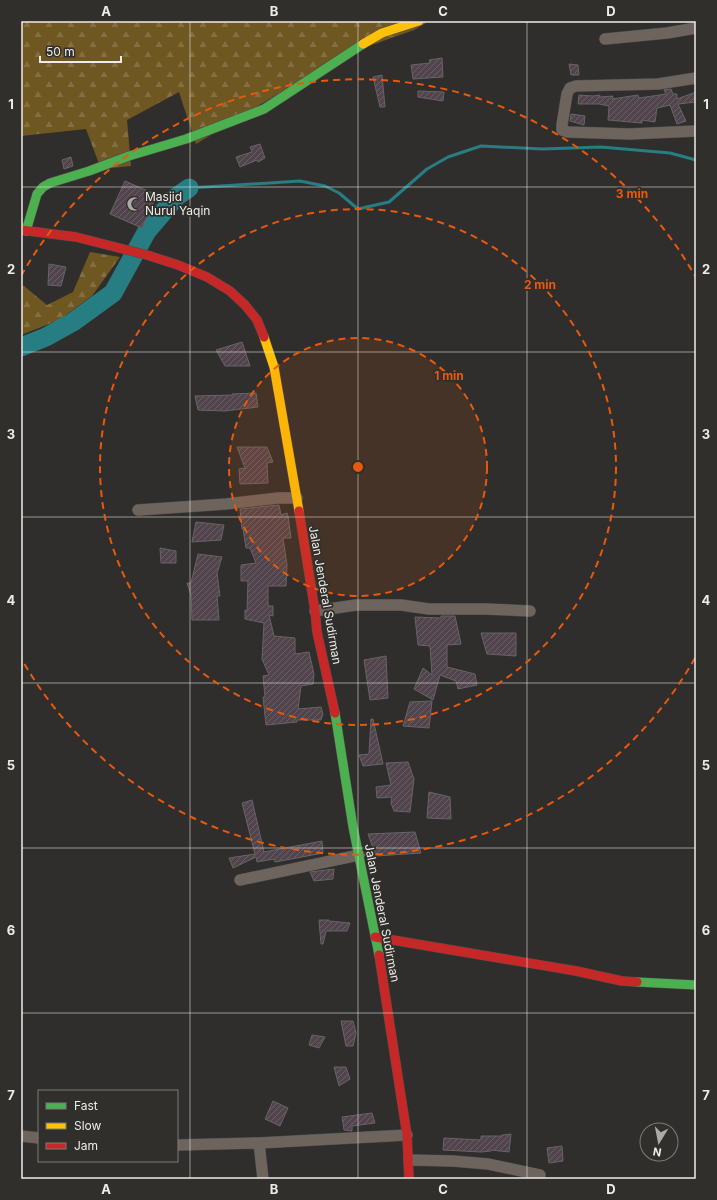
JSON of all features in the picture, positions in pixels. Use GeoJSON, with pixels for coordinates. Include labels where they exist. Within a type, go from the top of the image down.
{"type":"FeatureCollection","features":[{"type":"Feature","properties":{"kind":"main road"},"geometry":{"type":"LineString","coordinates":[[24,231],[37,194],[43,187],[50,183],[89,171],[129,156],[186,140],[264,109],[353,50],[382,33],[420,21]]}},
{"type":"Feature","properties":{"kind":"main road","name":"Jalan Jenderal Sudirman"},"geometry":{"type":"LineString","coordinates":[[24,231],[76,237],[178,264],[207,277],[230,291],[245,305],[257,320],[266,342],[274,367],[315,610],[317,632],[338,729],[359,855],[376,937],[407,1135],[409,1179]]}},
{"type":"Feature","properties":{"kind":"main road"},"geometry":{"type":"LineString","coordinates":[[376,937],[576,971],[622,981],[696,985]]}},
{"type":"Feature","properties":{"kind":"street"},"geometry":{"type":"LineString","coordinates":[[605,39],[667,34],[696,28]]}},
{"type":"Feature","properties":{"kind":"street"},"geometry":{"type":"LineString","coordinates":[[696,78],[658,84],[576,86],[570,88],[567,94],[562,126],[562,130],[568,132],[630,134],[696,131]]}},
{"type":"Feature","properties":{"kind":"street"},"geometry":{"type":"LineString","coordinates":[[138,510],[278,498],[296,498]]}},
{"type":"Feature","properties":{"kind":"street"},"geometry":{"type":"LineString","coordinates":[[315,610],[356,605],[401,605],[429,609],[530,611]]}},
{"type":"Feature","properties":{"kind":"street"},"geometry":{"type":"LineString","coordinates":[[240,880],[359,855]]}},
{"type":"Feature","properties":{"kind":"street"},"geometry":{"type":"LineString","coordinates":[[178,1145],[259,1143],[407,1135]]}},
{"type":"Feature","properties":{"kind":"street"},"geometry":{"type":"LineString","coordinates":[[21,1136],[38,1138]]}},
{"type":"Feature","properties":{"kind":"street"},"geometry":{"type":"LineString","coordinates":[[259,1143],[263,1179]]}},
{"type":"Feature","properties":{"kind":"street"},"geometry":{"type":"LineString","coordinates":[[409,1160],[453,1161],[488,1164],[540,1175]]}},
{"type":"Feature","properties":{"kind":"green space"},"geometry":{"type":"Polygon","coordinates":[[[21,21],[429,21],[414,30],[338,57],[196,144],[179,92],[127,120],[131,166],[101,169],[86,129],[21,136],[21,21]]]}},
{"type":"Feature","properties":{"kind":"green space"},"geometry":{"type":"Polygon","coordinates":[[[90,252],[120,257],[92,296],[59,320],[21,335],[21,285],[47,305],[73,292],[90,252]]]}},
{"type":"Feature","properties":{"kind":"building"},"geometry":{"type":"Polygon","coordinates":[[[442,58],[443,77],[413,79],[411,65],[430,63],[429,60],[442,58]]]}},
{"type":"Feature","properties":{"kind":"building"},"geometry":{"type":"Polygon","coordinates":[[[569,64],[578,65],[579,75],[571,75],[569,64]]]}},
{"type":"Feature","properties":{"kind":"building"},"geometry":{"type":"Polygon","coordinates":[[[382,75],[385,107],[380,107],[373,77],[382,75]]]}},
{"type":"Feature","properties":{"kind":"building"},"geometry":{"type":"Polygon","coordinates":[[[671,89],[673,94],[677,94],[677,99],[696,92],[696,102],[678,104],[686,121],[677,124],[670,105],[657,108],[655,122],[642,120],[642,123],[608,120],[609,106],[599,104],[578,104],[579,95],[600,95],[599,97],[613,96],[612,99],[638,95],[639,98],[666,94],[664,90],[671,89]]]}},
{"type":"Feature","properties":{"kind":"building"},"geometry":{"type":"Polygon","coordinates":[[[418,91],[444,92],[443,101],[418,97],[418,91]]]}},
{"type":"Feature","properties":{"kind":"building"},"geometry":{"type":"Polygon","coordinates":[[[571,114],[585,116],[584,125],[570,121],[571,114]]]}},
{"type":"Feature","properties":{"kind":"building"},"geometry":{"type":"Polygon","coordinates":[[[260,144],[265,158],[258,162],[257,160],[240,167],[236,157],[252,152],[250,147],[260,144]]]}},
{"type":"Feature","properties":{"kind":"building"},"geometry":{"type":"Polygon","coordinates":[[[71,157],[73,166],[64,169],[62,160],[71,157]]]}},
{"type":"Feature","properties":{"kind":"building","name":"Masjid Nurul Yaqin"},"geometry":{"type":"Polygon","coordinates":[[[125,181],[157,195],[142,228],[110,214],[125,181]]]}},
{"type":"Feature","properties":{"kind":"building"},"geometry":{"type":"Polygon","coordinates":[[[49,264],[66,267],[61,286],[48,285],[49,264]]]}},
{"type":"Feature","properties":{"kind":"building"},"geometry":{"type":"Polygon","coordinates":[[[242,342],[250,366],[225,366],[216,350],[242,342]]]}},
{"type":"Feature","properties":{"kind":"building"},"geometry":{"type":"Polygon","coordinates":[[[256,393],[258,407],[225,411],[198,410],[195,396],[233,395],[232,394],[256,393]]]}},
{"type":"Feature","properties":{"kind":"building"},"geometry":{"type":"Polygon","coordinates":[[[237,447],[267,447],[273,462],[267,463],[268,483],[240,484],[239,469],[245,468],[237,447]]]}},
{"type":"Feature","properties":{"kind":"building"},"geometry":{"type":"Polygon","coordinates":[[[279,505],[281,515],[287,513],[291,538],[283,538],[287,565],[286,586],[268,586],[268,606],[273,606],[273,616],[269,615],[274,636],[295,638],[295,654],[309,652],[314,674],[313,684],[301,686],[298,709],[321,707],[323,714],[321,720],[297,720],[297,722],[266,725],[263,697],[265,697],[263,676],[269,675],[262,659],[264,623],[245,619],[245,610],[247,611],[248,581],[241,581],[241,565],[256,563],[250,548],[246,548],[240,509],[279,505]]]}},
{"type":"Feature","properties":{"kind":"building"},"geometry":{"type":"Polygon","coordinates":[[[196,522],[224,525],[221,540],[192,542],[196,522]]]}},
{"type":"Feature","properties":{"kind":"building"},"geometry":{"type":"Polygon","coordinates":[[[160,548],[176,551],[176,563],[161,563],[160,548]]]}},
{"type":"Feature","properties":{"kind":"building"},"geometry":{"type":"Polygon","coordinates":[[[198,554],[222,557],[217,573],[220,596],[217,596],[219,620],[192,620],[191,595],[187,583],[191,583],[198,554]]]}},
{"type":"Feature","properties":{"kind":"building"},"geometry":{"type":"Polygon","coordinates":[[[441,616],[455,616],[461,644],[447,645],[447,667],[475,674],[477,685],[458,689],[456,681],[440,675],[433,700],[414,689],[423,668],[432,675],[430,646],[418,645],[415,617],[441,618],[441,616]]]}},
{"type":"Feature","properties":{"kind":"building"},"geometry":{"type":"Polygon","coordinates":[[[481,633],[516,633],[516,656],[487,654],[481,633]]]}},
{"type":"Feature","properties":{"kind":"building"},"geometry":{"type":"Polygon","coordinates":[[[386,656],[388,698],[370,700],[364,660],[386,656]]]}},
{"type":"Feature","properties":{"kind":"building"},"geometry":{"type":"Polygon","coordinates":[[[432,701],[429,728],[403,726],[410,702],[432,701]]]}},
{"type":"Feature","properties":{"kind":"building"},"geometry":{"type":"Polygon","coordinates":[[[371,719],[373,719],[383,764],[363,766],[359,755],[369,754],[371,719]]]}},
{"type":"Feature","properties":{"kind":"building"},"geometry":{"type":"Polygon","coordinates":[[[408,762],[414,779],[410,812],[394,811],[391,803],[392,797],[377,798],[376,787],[391,785],[386,763],[408,762]]]}},
{"type":"Feature","properties":{"kind":"building"},"geometry":{"type":"Polygon","coordinates":[[[429,792],[450,797],[451,819],[427,818],[429,792]]]}},
{"type":"Feature","properties":{"kind":"building"},"geometry":{"type":"Polygon","coordinates":[[[252,800],[264,852],[322,841],[323,853],[275,862],[274,859],[257,862],[256,857],[233,868],[229,858],[255,854],[242,803],[252,800]]]}},
{"type":"Feature","properties":{"kind":"building"},"geometry":{"type":"Polygon","coordinates":[[[415,832],[421,853],[376,856],[368,834],[415,832]]]}},
{"type":"Feature","properties":{"kind":"building"},"geometry":{"type":"Polygon","coordinates":[[[334,869],[333,879],[314,881],[310,872],[334,869]]]}},
{"type":"Feature","properties":{"kind":"building"},"geometry":{"type":"Polygon","coordinates":[[[319,920],[350,923],[347,931],[326,931],[323,944],[321,944],[319,920]]]}},
{"type":"Feature","properties":{"kind":"building"},"geometry":{"type":"Polygon","coordinates":[[[341,1021],[353,1021],[356,1033],[353,1046],[346,1046],[341,1021]]]}},
{"type":"Feature","properties":{"kind":"building"},"geometry":{"type":"Polygon","coordinates":[[[312,1035],[325,1037],[319,1048],[309,1045],[312,1035]]]}},
{"type":"Feature","properties":{"kind":"building"},"geometry":{"type":"Polygon","coordinates":[[[334,1067],[346,1067],[350,1079],[339,1086],[334,1067]]]}},
{"type":"Feature","properties":{"kind":"building"},"geometry":{"type":"Polygon","coordinates":[[[273,1101],[288,1108],[280,1126],[265,1119],[273,1101]]]}},
{"type":"Feature","properties":{"kind":"building"},"geometry":{"type":"Polygon","coordinates":[[[372,1113],[375,1123],[352,1126],[352,1131],[344,1130],[342,1117],[372,1113]]]}},
{"type":"Feature","properties":{"kind":"building"},"geometry":{"type":"Polygon","coordinates":[[[511,1134],[509,1152],[491,1150],[481,1152],[443,1150],[444,1138],[481,1140],[481,1136],[502,1136],[511,1134]]]}},
{"type":"Feature","properties":{"kind":"building"},"geometry":{"type":"Polygon","coordinates":[[[562,1146],[563,1161],[549,1163],[547,1148],[562,1146]]]}},
{"type":"Feature","properties":{"kind":"waterway"},"geometry":{"type":"LineString","coordinates":[[189,188],[300,181],[325,186],[339,193],[358,209],[389,202],[427,169],[448,157],[481,146],[542,149],[601,147],[670,153],[696,160]]}},
{"type":"Feature","properties":{"kind":"waterway"},"geometry":{"type":"LineString","coordinates":[[21,347],[46,337],[73,322],[113,293],[147,231],[176,197],[189,188]]}},
{"type":"Feature","properties":{"kind":"traffic: fast"},"geometry":{"type":"LineString","coordinates":[[26,231],[37,194],[43,187],[50,183],[89,171],[129,156],[186,139],[264,109],[363,44]]}},
{"type":"Feature","properties":{"kind":"traffic: fast"},"geometry":{"type":"LineString","coordinates":[[335,713],[353,827],[379,955]]}},
{"type":"Feature","properties":{"kind":"traffic: fast"},"geometry":{"type":"LineString","coordinates":[[637,982],[696,985]]}},
{"type":"Feature","properties":{"kind":"traffic: slow"},"geometry":{"type":"LineString","coordinates":[[363,44],[382,33],[419,21]]}},
{"type":"Feature","properties":{"kind":"traffic: slow"},"geometry":{"type":"LineString","coordinates":[[264,337],[274,367],[299,511]]}},
{"type":"Feature","properties":{"kind":"traffic: jam"},"geometry":{"type":"LineString","coordinates":[[21,230],[76,237],[147,255],[178,265],[207,277],[230,291],[245,305],[257,320],[264,337]]}},
{"type":"Feature","properties":{"kind":"traffic: jam"},"geometry":{"type":"LineString","coordinates":[[299,511],[317,632],[335,713]]}},
{"type":"Feature","properties":{"kind":"traffic: jam"},"geometry":{"type":"LineString","coordinates":[[375,937],[576,971],[622,981],[637,982]]}},
{"type":"Feature","properties":{"kind":"traffic: jam"},"geometry":{"type":"LineString","coordinates":[[379,955],[407,1135],[409,1179]]}},
{"type":"Feature","properties":{"kind":"place","name":"Masjid Nurul Yaqin"},"geometry":{"type":"Point","coordinates":[134,204]}}]}
